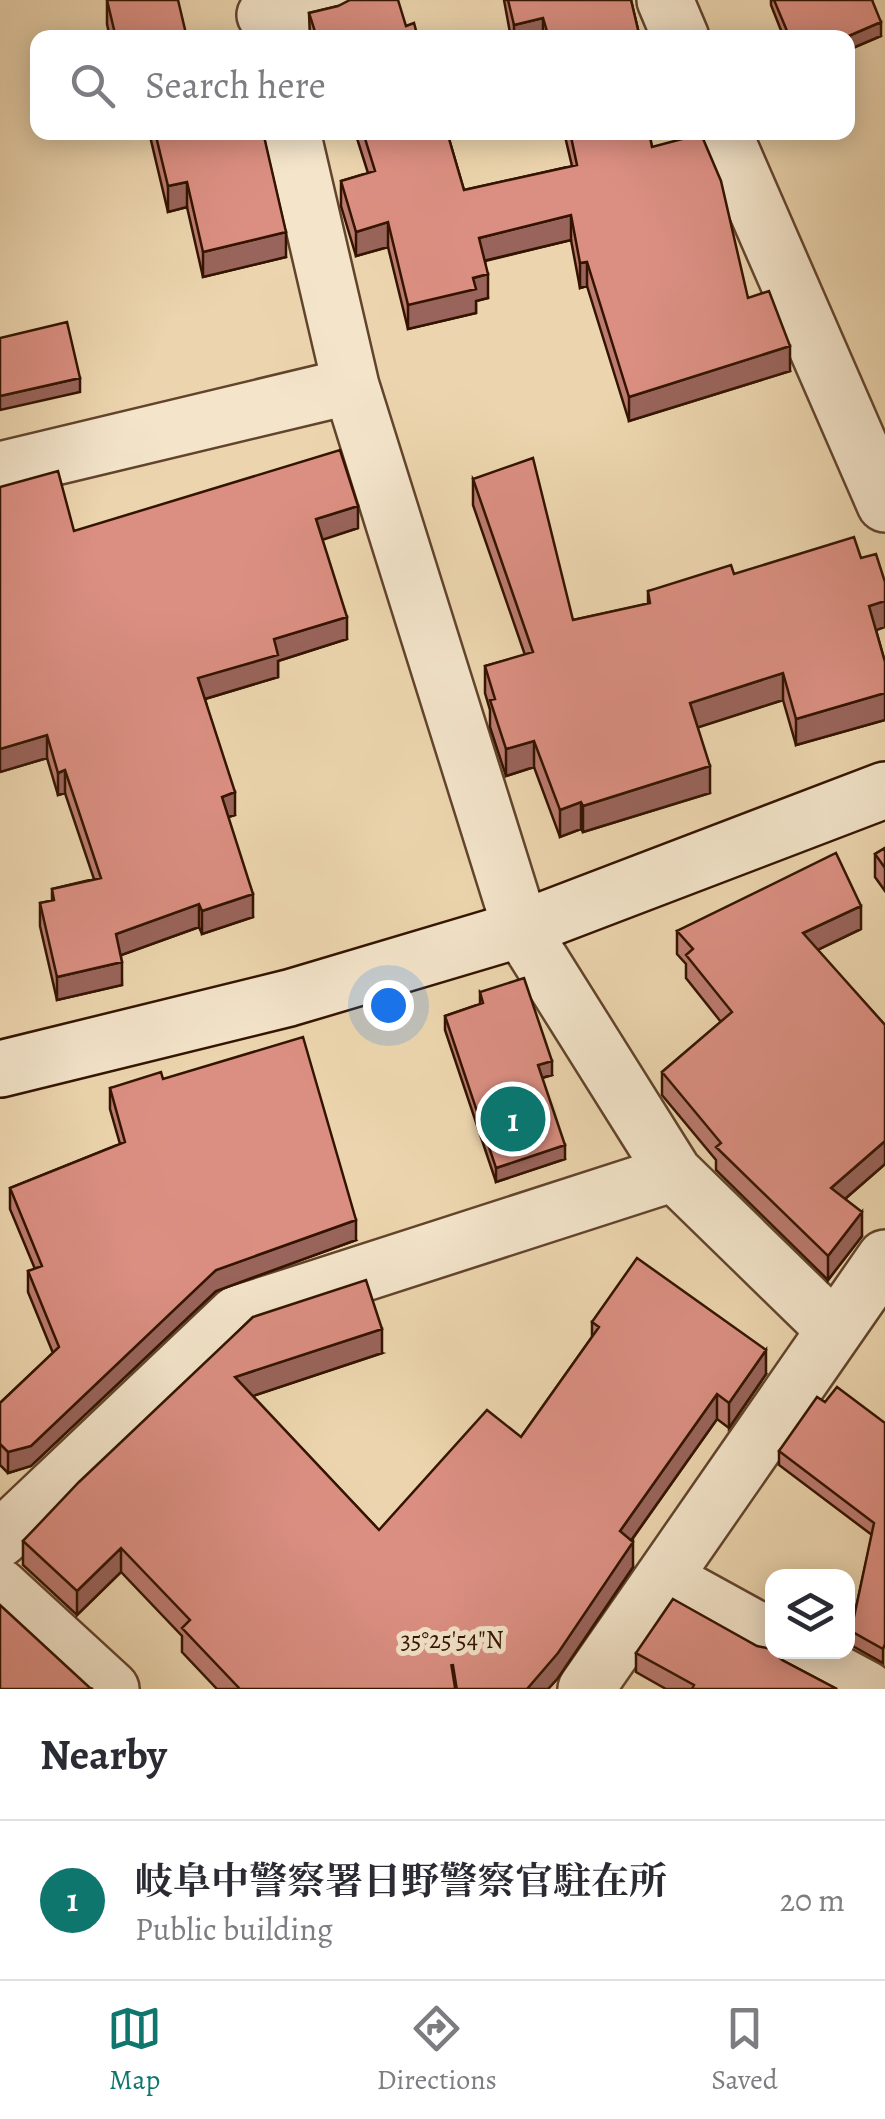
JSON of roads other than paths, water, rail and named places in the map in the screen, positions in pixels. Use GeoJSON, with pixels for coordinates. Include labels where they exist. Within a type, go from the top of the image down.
{"type":"FeatureCollection","features":[{"type":"Feature","properties":{"kind":"street"},"geometry":{"type":"LineString","coordinates":[[266,18],[330,0]]}},
{"type":"Feature","properties":{"kind":"street"},"geometry":{"type":"LineString","coordinates":[[664,0],[677,30]]}},
{"type":"Feature","properties":{"kind":"street"},"geometry":{"type":"LineString","coordinates":[[294,140],[351,386],[521,929],[674,1173],[835,1330]]}},
{"type":"Feature","properties":{"kind":"street"},"geometry":{"type":"LineString","coordinates":[[726,140],[885,504]]}},
{"type":"Feature","properties":{"kind":"street"},"geometry":{"type":"LineString","coordinates":[[0,470],[351,386]]}},
{"type":"Feature","properties":{"kind":"street"},"geometry":{"type":"LineString","coordinates":[[0,1069],[288,998],[521,929],[885,790]]}},
{"type":"Feature","properties":{"kind":"street"},"geometry":{"type":"LineString","coordinates":[[0,1539],[237,1314],[674,1173]]}},
{"type":"Feature","properties":{"kind":"street"},"geometry":{"type":"LineString","coordinates":[[586,1689],[885,1258]]}},
{"type":"Feature","properties":{"kind":"street"},"geometry":{"type":"LineString","coordinates":[[662,1578],[765,1634]]}},
{"type":"Feature","properties":{"kind":"street"},"geometry":{"type":"LineString","coordinates":[[0,1587],[111,1689]]}},
{"type":"Feature","properties":{"kind":"street"},"geometry":{"type":"LineString","coordinates":[[810,1659],[866,1689]]}},
{"type":"Feature","properties":{"kind":"place","name":"岐阜中警察署日野警察官駐在所"},"geometry":{"type":"Point","coordinates":[513,1119]}}]}
